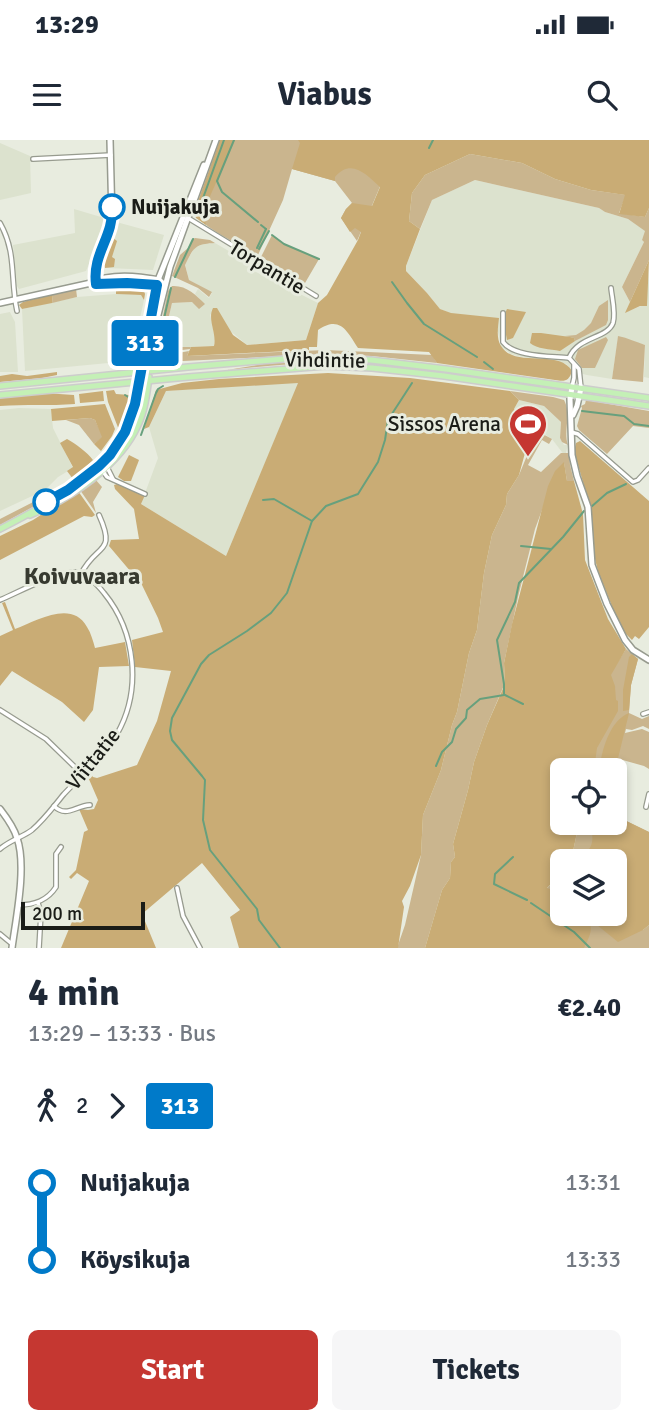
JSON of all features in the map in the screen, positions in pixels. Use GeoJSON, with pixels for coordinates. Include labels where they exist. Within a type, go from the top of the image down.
{"type":"FeatureCollection","features":[{"type":"Feature","properties":{"kind":"main road"},"geometry":{"type":"LineString","coordinates":[[153,348],[162,362],[188,367]]}},
{"type":"Feature","properties":{"kind":"main road","name":"Vihdintie"},"geometry":{"type":"LineString","coordinates":[[0,386],[284,359],[347,358],[649,398]]}},
{"type":"Feature","properties":{"kind":"main road","name":"Vihdintie"},"geometry":{"type":"LineString","coordinates":[[0,395],[309,367],[348,367],[444,376],[649,406]]}},
{"type":"Feature","properties":{"kind":"main road"},"geometry":{"type":"LineString","coordinates":[[0,528],[58,501],[128,443],[137,427],[146,399],[149,370]]}},
{"type":"Feature","properties":{"kind":"main road"},"geometry":{"type":"LineString","coordinates":[[103,466],[125,432],[133,411],[140,371]]}},
{"type":"Feature","properties":{"kind":"street"},"geometry":{"type":"LineString","coordinates":[[97,282],[97,257],[109,233],[112,220],[110,140]]}},
{"type":"Feature","properties":{"kind":"street"},"geometry":{"type":"LineString","coordinates":[[149,370],[165,282],[202,170],[216,140]]}},
{"type":"Feature","properties":{"kind":"street"},"geometry":{"type":"LineString","coordinates":[[33,159],[111,155]]}},
{"type":"Feature","properties":{"kind":"street"},"geometry":{"type":"LineString","coordinates":[[140,371],[157,283],[186,216]]}},
{"type":"Feature","properties":{"kind":"street","name":"Torpantie"},"geometry":{"type":"LineString","coordinates":[[186,216],[316,296]]}},
{"type":"Feature","properties":{"kind":"street"},"geometry":{"type":"LineString","coordinates":[[0,223],[11,248],[17,311]]}},
{"type":"Feature","properties":{"kind":"street"},"geometry":{"type":"LineString","coordinates":[[0,303],[130,277],[157,283],[165,282]]}},
{"type":"Feature","properties":{"kind":"street"},"geometry":{"type":"LineString","coordinates":[[569,358],[577,345],[611,326],[611,288]]}},
{"type":"Feature","properties":{"kind":"street"},"geometry":{"type":"LineString","coordinates":[[503,313],[503,342],[510,350],[569,358],[579,369],[581,388],[571,418]]}},
{"type":"Feature","properties":{"kind":"street"},"geometry":{"type":"LineString","coordinates":[[574,363],[570,395],[572,455],[588,507],[592,565],[625,640],[633,650],[649,660]]}},
{"type":"Feature","properties":{"kind":"street"},"geometry":{"type":"LineString","coordinates":[[571,432],[578,434],[633,482],[649,468]]}},
{"type":"Feature","properties":{"kind":"street"},"geometry":{"type":"LineString","coordinates":[[103,466],[107,477],[145,494]]}},
{"type":"Feature","properties":{"kind":"street"},"geometry":{"type":"LineString","coordinates":[[0,600],[61,574],[81,574],[87,562],[106,542],[107,534],[99,515]]}},
{"type":"Feature","properties":{"kind":"street","name":"Viittatie"},"geometry":{"type":"LineString","coordinates":[[0,849],[33,830],[112,741],[129,707],[133,671],[130,647],[113,605],[92,580],[81,574]]}},
{"type":"Feature","properties":{"kind":"street"},"geometry":{"type":"LineString","coordinates":[[0,710],[47,739],[82,774]]}},
{"type":"Feature","properties":{"kind":"street"},"geometry":{"type":"LineString","coordinates":[[643,714],[649,712]]}},
{"type":"Feature","properties":{"kind":"street"},"geometry":{"type":"LineString","coordinates":[[646,807],[649,794]]}},
{"type":"Feature","properties":{"kind":"street"},"geometry":{"type":"LineString","coordinates":[[54,806],[60,812],[66,812],[90,805]]}},
{"type":"Feature","properties":{"kind":"street"},"geometry":{"type":"LineString","coordinates":[[0,809],[17,838],[21,853],[12,946]]}},
{"type":"Feature","properties":{"kind":"street"},"geometry":{"type":"LineString","coordinates":[[18,905],[38,903],[56,887],[56,854],[61,847]]}},
{"type":"Feature","properties":{"kind":"street"},"geometry":{"type":"LineString","coordinates":[[177,888],[183,916],[200,948]]}},
{"type":"Feature","properties":{"kind":"street"},"geometry":{"type":"LineString","coordinates":[[38,903],[41,914],[39,948]]}},
{"type":"Feature","properties":{"kind":"street"},"geometry":{"type":"LineString","coordinates":[[0,934],[12,946]]}},
{"type":"Feature","properties":{"kind":"shaded area"},"geometry":{"type":"Polygon","coordinates":[[[220,140],[382,140],[392,158],[357,241],[341,218],[352,203],[335,181],[292,169],[283,200],[258,255],[214,230],[194,213],[220,140]]]}},
{"type":"Feature","properties":{"kind":"shaded area"},"geometry":{"type":"Polygon","coordinates":[[[220,140],[235,140],[203,212],[206,225],[196,218],[194,213],[220,140]]]}},
{"type":"Feature","properties":{"kind":"shaded area"},"geometry":{"type":"Polygon","coordinates":[[[298,140],[649,140],[649,208],[645,217],[619,214],[625,195],[591,190],[555,179],[522,163],[470,154],[425,175],[412,193],[409,221],[420,229],[406,271],[440,309],[451,313],[499,318],[498,340],[507,353],[566,364],[572,371],[568,379],[558,381],[437,363],[429,352],[358,348],[342,327],[332,324],[318,330],[317,347],[309,347],[309,350],[187,356],[191,347],[214,346],[211,317],[213,308],[217,308],[233,335],[247,345],[306,340],[318,303],[327,295],[358,240],[361,232],[355,228],[350,232],[341,218],[352,203],[372,206],[380,187],[364,173],[353,168],[341,171],[335,181],[292,169],[300,143],[298,140]]]}},
{"type":"Feature","properties":{"kind":"shaded area"},"geometry":{"type":"Polygon","coordinates":[[[0,143],[30,156],[31,193],[0,200],[0,143]]]}},
{"type":"Feature","properties":{"kind":"shaded area"},"geometry":{"type":"Polygon","coordinates":[[[470,154],[522,163],[555,179],[591,190],[626,195],[619,213],[645,217],[649,208],[649,260],[630,302],[622,287],[644,242],[642,240],[645,231],[628,219],[599,208],[475,180],[432,200],[420,229],[409,221],[412,193],[425,175],[470,154]]]}},
{"type":"Feature","properties":{"kind":"shaded area"},"geometry":{"type":"Polygon","coordinates":[[[475,180],[599,208],[628,219],[646,231],[642,240],[644,242],[622,287],[630,302],[626,312],[641,306],[649,273],[649,378],[644,377],[645,345],[618,337],[612,379],[572,371],[566,364],[511,354],[501,347],[498,332],[440,309],[406,271],[432,200],[475,180]]]}},
{"type":"Feature","properties":{"kind":"shaded area"},"geometry":{"type":"Polygon","coordinates":[[[74,209],[101,217],[105,222],[86,271],[19,289],[13,245],[75,233],[74,209]]]}},
{"type":"Feature","properties":{"kind":"shaded area"},"geometry":{"type":"Polygon","coordinates":[[[120,223],[164,235],[153,270],[108,268],[104,265],[106,253],[120,223]]]}},
{"type":"Feature","properties":{"kind":"shaded area"},"geometry":{"type":"Polygon","coordinates":[[[272,235],[284,244],[319,259],[305,283],[261,257],[272,235]]]}},
{"type":"Feature","properties":{"kind":"shaded area"},"geometry":{"type":"Polygon","coordinates":[[[113,238],[117,241],[112,257],[115,259],[114,267],[105,268],[105,256],[113,238]]]}},
{"type":"Feature","properties":{"kind":"shaded area"},"geometry":{"type":"Polygon","coordinates":[[[195,238],[215,243],[196,248],[185,265],[189,280],[212,292],[209,297],[198,288],[172,276],[180,255],[195,238]]]}},
{"type":"Feature","properties":{"kind":"shaded area"},"geometry":{"type":"Polygon","coordinates":[[[215,243],[258,268],[256,272],[318,303],[306,340],[247,345],[210,314],[214,346],[170,348],[169,316],[172,303],[204,304],[195,294],[198,289],[209,298],[212,293],[189,280],[185,264],[195,247],[215,243]]]}},
{"type":"Feature","properties":{"kind":"shaded area"},"geometry":{"type":"Polygon","coordinates":[[[649,260],[647,306],[640,306],[625,313],[631,300],[649,260]]]}},
{"type":"Feature","properties":{"kind":"shaded area"},"geometry":{"type":"Polygon","coordinates":[[[116,285],[129,285],[144,291],[144,300],[141,295],[116,294],[116,285]]]}},
{"type":"Feature","properties":{"kind":"shaded area"},"geometry":{"type":"Polygon","coordinates":[[[172,286],[186,289],[205,304],[199,309],[192,302],[172,303],[169,316],[170,347],[191,347],[159,353],[157,345],[168,291],[172,286]]]}},
{"type":"Feature","properties":{"kind":"shaded area"},"geometry":{"type":"Polygon","coordinates":[[[76,289],[77,297],[52,303],[53,294],[76,289]]]}},
{"type":"Feature","properties":{"kind":"shaded area"},"geometry":{"type":"Polygon","coordinates":[[[53,294],[52,303],[22,309],[19,305],[23,302],[53,294]]]}},
{"type":"Feature","properties":{"kind":"shaded area"},"geometry":{"type":"Polygon","coordinates":[[[141,295],[144,300],[129,361],[25,371],[22,309],[77,297],[141,295]]]}},
{"type":"Feature","properties":{"kind":"shaded area"},"geometry":{"type":"Polygon","coordinates":[[[608,300],[606,325],[575,341],[574,338],[565,336],[576,335],[584,330],[591,323],[599,306],[608,300]]]}},
{"type":"Feature","properties":{"kind":"shaded area"},"geometry":{"type":"Polygon","coordinates":[[[507,309],[526,312],[513,338],[507,340],[504,320],[507,309]]]}},
{"type":"Feature","properties":{"kind":"shaded area"},"geometry":{"type":"Polygon","coordinates":[[[10,312],[15,322],[18,372],[0,372],[0,314],[10,312]]]}},
{"type":"Feature","properties":{"kind":"shaded area"},"geometry":{"type":"Polygon","coordinates":[[[532,333],[570,337],[575,341],[560,351],[530,343],[532,333]]]}},
{"type":"Feature","properties":{"kind":"shaded area"},"geometry":{"type":"Polygon","coordinates":[[[618,336],[645,345],[643,382],[612,379],[618,336]]]}},
{"type":"Feature","properties":{"kind":"shaded area"},"geometry":{"type":"Polygon","coordinates":[[[606,337],[608,340],[595,368],[582,368],[575,359],[578,350],[606,337]]]}},
{"type":"Feature","properties":{"kind":"shaded area"},"geometry":{"type":"Polygon","coordinates":[[[326,350],[432,355],[437,363],[326,354],[183,361],[170,361],[161,357],[189,351],[187,356],[326,350]]]}},
{"type":"Feature","properties":{"kind":"shaded area"},"geometry":{"type":"Polygon","coordinates":[[[325,361],[400,366],[466,376],[380,365],[336,363],[227,370],[275,362],[325,361]]]}},
{"type":"Feature","properties":{"kind":"shaded area"},"geometry":{"type":"Polygon","coordinates":[[[57,372],[57,375],[42,378],[0,382],[0,376],[57,372]]]}},
{"type":"Feature","properties":{"kind":"shaded area"},"geometry":{"type":"Polygon","coordinates":[[[328,373],[410,378],[510,391],[519,400],[514,409],[539,432],[525,453],[519,475],[507,494],[506,505],[492,535],[477,630],[469,653],[457,712],[441,770],[423,815],[421,855],[402,901],[404,907],[398,948],[239,948],[230,917],[240,910],[202,863],[142,914],[156,948],[61,948],[89,881],[77,873],[71,879],[69,877],[76,870],[84,832],[88,830],[79,809],[94,809],[98,800],[88,777],[90,773],[97,778],[137,765],[157,721],[171,671],[135,667],[132,640],[163,632],[142,585],[109,546],[111,540],[139,539],[134,509],[114,485],[145,495],[141,504],[226,556],[298,383],[166,391],[149,427],[144,429],[156,390],[182,383],[219,379],[328,373]]]}},
{"type":"Feature","properties":{"kind":"shaded area"},"geometry":{"type":"Polygon","coordinates":[[[299,382],[226,556],[141,504],[158,458],[149,427],[166,391],[299,382]]]}},
{"type":"Feature","properties":{"kind":"shaded area"},"geometry":{"type":"Polygon","coordinates":[[[114,390],[116,394],[130,395],[127,414],[119,430],[106,391],[114,390]]]}},
{"type":"Feature","properties":{"kind":"shaded area"},"geometry":{"type":"Polygon","coordinates":[[[103,391],[104,401],[80,403],[79,394],[103,391]]]}},
{"type":"Feature","properties":{"kind":"shaded area"},"geometry":{"type":"Polygon","coordinates":[[[510,391],[564,400],[568,445],[560,438],[561,422],[544,406],[519,400],[510,391]]]}},
{"type":"Feature","properties":{"kind":"shaded area"},"geometry":{"type":"Polygon","coordinates":[[[44,393],[74,395],[75,404],[0,406],[0,398],[44,393]]]}},
{"type":"Feature","properties":{"kind":"shaded area"},"geometry":{"type":"Polygon","coordinates":[[[519,400],[544,406],[561,422],[560,438],[564,445],[568,445],[565,456],[552,439],[529,424],[514,409],[519,400]]]}},
{"type":"Feature","properties":{"kind":"shaded area"},"geometry":{"type":"Polygon","coordinates":[[[586,400],[649,411],[649,428],[633,426],[607,454],[577,426],[581,406],[586,400]]]}},
{"type":"Feature","properties":{"kind":"shaded area"},"geometry":{"type":"Polygon","coordinates":[[[105,404],[115,429],[101,451],[94,444],[102,437],[95,420],[90,418],[52,421],[51,409],[105,404]]]}},
{"type":"Feature","properties":{"kind":"shaded area"},"geometry":{"type":"Polygon","coordinates":[[[51,409],[53,428],[73,468],[58,477],[45,490],[0,511],[0,410],[51,409]]]}},
{"type":"Feature","properties":{"kind":"shaded area"},"geometry":{"type":"Polygon","coordinates":[[[66,420],[95,420],[103,437],[94,444],[79,425],[66,420]]]}},
{"type":"Feature","properties":{"kind":"shaded area"},"geometry":{"type":"Polygon","coordinates":[[[539,432],[552,439],[549,444],[542,440],[528,465],[541,472],[561,453],[569,453],[574,481],[567,481],[564,463],[548,494],[535,529],[504,663],[505,683],[474,762],[453,844],[455,857],[451,862],[450,878],[442,890],[425,948],[397,948],[421,855],[423,815],[441,770],[477,630],[492,535],[506,505],[507,494],[539,432]]]}},
{"type":"Feature","properties":{"kind":"shaded area"},"geometry":{"type":"Polygon","coordinates":[[[67,439],[93,460],[73,479],[67,471],[73,467],[60,443],[67,439]]]}},
{"type":"Feature","properties":{"kind":"shaded area"},"geometry":{"type":"Polygon","coordinates":[[[580,441],[649,501],[649,627],[639,639],[635,636],[632,640],[621,629],[598,571],[590,506],[574,451],[576,443],[580,441]]]}},
{"type":"Feature","properties":{"kind":"shaded area"},"geometry":{"type":"Polygon","coordinates":[[[129,455],[139,460],[131,481],[124,481],[118,477],[129,455]]]}},
{"type":"Feature","properties":{"kind":"shaded area"},"geometry":{"type":"Polygon","coordinates":[[[564,462],[567,481],[574,481],[583,514],[585,560],[608,619],[626,649],[611,675],[618,711],[597,748],[596,758],[550,758],[550,835],[576,835],[574,849],[550,849],[550,885],[547,888],[550,889],[550,926],[591,926],[590,935],[584,948],[425,948],[442,890],[450,878],[451,862],[455,857],[453,844],[474,762],[505,684],[504,663],[512,624],[548,486],[555,471],[564,462]]]}},
{"type":"Feature","properties":{"kind":"shaded area"},"geometry":{"type":"Polygon","coordinates":[[[95,479],[102,487],[93,502],[96,513],[80,490],[95,479]]]}},
{"type":"Feature","properties":{"kind":"shaded area"},"geometry":{"type":"Polygon","coordinates":[[[78,491],[95,515],[84,516],[0,560],[0,536],[33,520],[78,491]]]}},
{"type":"Feature","properties":{"kind":"shaded area"},"geometry":{"type":"Polygon","coordinates":[[[41,498],[42,502],[0,525],[0,519],[41,498]]]}},
{"type":"Feature","properties":{"kind":"shaded area"},"geometry":{"type":"Polygon","coordinates":[[[5,602],[15,629],[43,617],[72,614],[87,627],[95,648],[125,642],[129,666],[99,667],[93,710],[84,722],[62,702],[12,671],[0,686],[0,636],[13,630],[2,603],[5,602]]]}},
{"type":"Feature","properties":{"kind":"shaded area"},"geometry":{"type":"Polygon","coordinates":[[[626,649],[638,659],[631,685],[629,713],[642,719],[649,716],[649,729],[643,726],[626,729],[625,733],[642,729],[649,732],[649,769],[627,761],[627,758],[591,758],[612,671],[626,649]]]}},
{"type":"Feature","properties":{"kind":"shaded area"},"geometry":{"type":"Polygon","coordinates":[[[632,654],[638,659],[631,685],[629,710],[623,711],[623,690],[629,657],[632,654]]]}},
{"type":"Feature","properties":{"kind":"shaded area"},"geometry":{"type":"Polygon","coordinates":[[[629,713],[618,758],[602,758],[612,730],[622,717],[629,713]]]}},
{"type":"Feature","properties":{"kind":"shaded area"},"geometry":{"type":"Polygon","coordinates":[[[627,821],[649,832],[627,850],[574,849],[576,835],[627,835],[627,821]]]}},
{"type":"Feature","properties":{"kind":"shaded area"},"geometry":{"type":"Polygon","coordinates":[[[627,821],[649,832],[649,925],[618,942],[598,926],[627,926],[627,849],[588,849],[592,835],[627,835],[627,821]]]}},
{"type":"Feature","properties":{"kind":"shaded area"},"geometry":{"type":"Polygon","coordinates":[[[550,885],[550,914],[542,893],[550,885]]]}},
{"type":"Feature","properties":{"kind":"shaded area"},"geometry":{"type":"Polygon","coordinates":[[[627,921],[643,930],[649,925],[649,948],[563,948],[555,926],[627,926],[627,921]]]}},
{"type":"Feature","properties":{"kind":"waterway"},"geometry":{"type":"LineString","coordinates":[[198,212],[224,140]]}},
{"type":"Feature","properties":{"kind":"waterway"},"geometry":{"type":"LineString","coordinates":[[234,140],[217,181],[222,192],[258,222]]}},
{"type":"Feature","properties":{"kind":"waterway"},"geometry":{"type":"LineString","coordinates":[[429,148],[433,140]]}},
{"type":"Feature","properties":{"kind":"waterway"},"geometry":{"type":"LineString","coordinates":[[261,225],[266,229]]}},
{"type":"Feature","properties":{"kind":"waterway"},"geometry":{"type":"LineString","coordinates":[[257,248],[266,229]]}},
{"type":"Feature","properties":{"kind":"waterway"},"geometry":{"type":"LineString","coordinates":[[259,249],[269,231]]}},
{"type":"Feature","properties":{"kind":"waterway"},"geometry":{"type":"LineString","coordinates":[[272,235],[284,244],[319,259]]}},
{"type":"Feature","properties":{"kind":"waterway"},"geometry":{"type":"LineString","coordinates":[[175,277],[193,239]]}},
{"type":"Feature","properties":{"kind":"waterway"},"geometry":{"type":"LineString","coordinates":[[392,282],[424,324],[477,357]]}},
{"type":"Feature","properties":{"kind":"waterway"},"geometry":{"type":"LineString","coordinates":[[166,350],[162,349],[160,344],[171,288]]}},
{"type":"Feature","properties":{"kind":"waterway"},"geometry":{"type":"LineString","coordinates":[[484,362],[493,369]]}},
{"type":"Feature","properties":{"kind":"waterway"},"geometry":{"type":"LineString","coordinates":[[280,948],[259,920],[257,909],[210,850],[203,820],[205,780],[172,740],[172,718],[201,664],[209,655],[271,613],[287,593],[312,521],[326,506],[358,494],[378,462],[388,420],[412,383]]}},
{"type":"Feature","properties":{"kind":"waterway"},"geometry":{"type":"LineString","coordinates":[[141,435],[156,393],[163,386]]}},
{"type":"Feature","properties":{"kind":"waterway"},"geometry":{"type":"LineString","coordinates":[[125,395],[130,398],[125,416]]}},
{"type":"Feature","properties":{"kind":"waterway"},"geometry":{"type":"LineString","coordinates":[[582,411],[624,416],[634,424],[649,426]]}},
{"type":"Feature","properties":{"kind":"waterway"},"geometry":{"type":"LineString","coordinates":[[591,507],[607,493],[626,484]]}},
{"type":"Feature","properties":{"kind":"waterway"},"geometry":{"type":"LineString","coordinates":[[263,500],[274,499],[312,521]]}},
{"type":"Feature","properties":{"kind":"waterway"},"geometry":{"type":"LineString","coordinates":[[436,766],[442,752],[452,742],[456,729],[466,718],[467,710],[480,699],[504,695],[497,640],[515,602],[519,583],[584,511]]}},
{"type":"Feature","properties":{"kind":"waterway"},"geometry":{"type":"LineString","coordinates":[[521,546],[551,549]]}},
{"type":"Feature","properties":{"kind":"waterway"},"geometry":{"type":"LineString","coordinates":[[505,695],[523,704]]}},
{"type":"Feature","properties":{"kind":"waterway"},"geometry":{"type":"LineString","coordinates":[[513,857],[495,874],[494,884],[527,900]]}},
{"type":"Feature","properties":{"kind":"waterway"},"geometry":{"type":"LineString","coordinates":[[531,903],[574,932],[590,948]]}},
{"type":"Feature","properties":{"kind":"bus line","name":"313"},"geometry":{"type":"LineString","coordinates":[[46,502],[92,473],[110,455],[125,432],[133,411],[157,285],[96,284],[97,257],[109,233],[112,207]]}},
{"type":"Feature","properties":{"kind":"place","name":"Nuijakuja"},"geometry":{"type":"Point","coordinates":[112,207]}},
{"type":"Feature","properties":{"kind":"place","name":"Sissos Arena"},"geometry":{"type":"Point","coordinates":[528,458]}},
{"type":"Feature","properties":{"kind":"district","name":"Koivuvaara"},"geometry":{"type":"Point","coordinates":[82,576]}}]}
